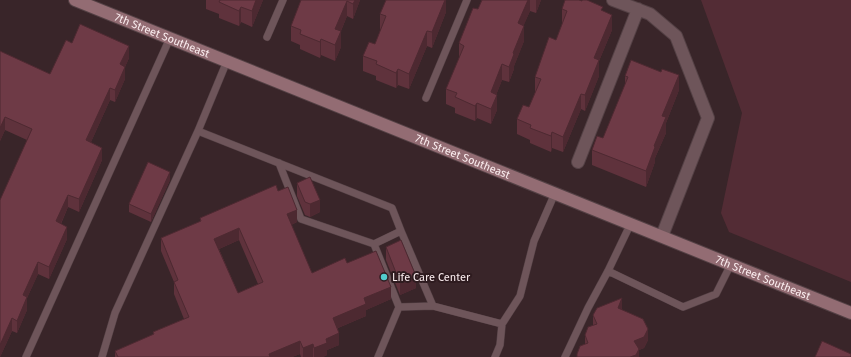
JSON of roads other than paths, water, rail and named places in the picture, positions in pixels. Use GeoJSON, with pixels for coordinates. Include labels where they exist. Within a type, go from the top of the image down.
{"type":"FeatureCollection","features":[{"type":"Feature","properties":{"kind":"street","name":"7th Street Southeast"},"geometry":{"type":"LineString","coordinates":[[75,0],[97,4],[170,38],[851,313]]}},
{"type":"Feature","properties":{"kind":"street"},"geometry":{"type":"LineString","coordinates":[[613,0],[650,14],[676,36],[708,118],[662,236]]}},
{"type":"Feature","properties":{"kind":"street"},"geometry":{"type":"LineString","coordinates":[[578,162],[638,9]]}},
{"type":"Feature","properties":{"kind":"lane"},"geometry":{"type":"LineString","coordinates":[[267,37],[283,0]]}},
{"type":"Feature","properties":{"kind":"lane"},"geometry":{"type":"LineString","coordinates":[[426,98],[467,0]]}},
{"type":"Feature","properties":{"kind":"lane"},"geometry":{"type":"LineString","coordinates":[[26,357],[170,38]]}},
{"type":"Feature","properties":{"kind":"lane"},"geometry":{"type":"LineString","coordinates":[[102,357],[115,313],[198,131],[227,61]]}},
{"type":"Feature","properties":{"kind":"lane"},"geometry":{"type":"LineString","coordinates":[[198,131],[392,208],[433,306]]}},
{"type":"Feature","properties":{"kind":"lane"},"geometry":{"type":"LineString","coordinates":[[278,163],[301,219],[374,244],[401,231]]}},
{"type":"Feature","properties":{"kind":"lane"},"geometry":{"type":"LineString","coordinates":[[495,357],[500,345],[502,324],[520,296],[534,241],[555,193]]}},
{"type":"Feature","properties":{"kind":"lane"},"geometry":{"type":"LineString","coordinates":[[565,357],[631,223]]}},
{"type":"Feature","properties":{"kind":"lane"},"geometry":{"type":"LineString","coordinates":[[374,244],[399,307],[378,357]]}},
{"type":"Feature","properties":{"kind":"lane"},"geometry":{"type":"LineString","coordinates":[[608,271],[683,307],[716,294],[731,264]]}},
{"type":"Feature","properties":{"kind":"lane"},"geometry":{"type":"LineString","coordinates":[[399,307],[433,306],[502,324]]}},
{"type":"Feature","properties":{"kind":"place","name":"Life Care Center"},"geometry":{"type":"Point","coordinates":[384,277]}}]}
